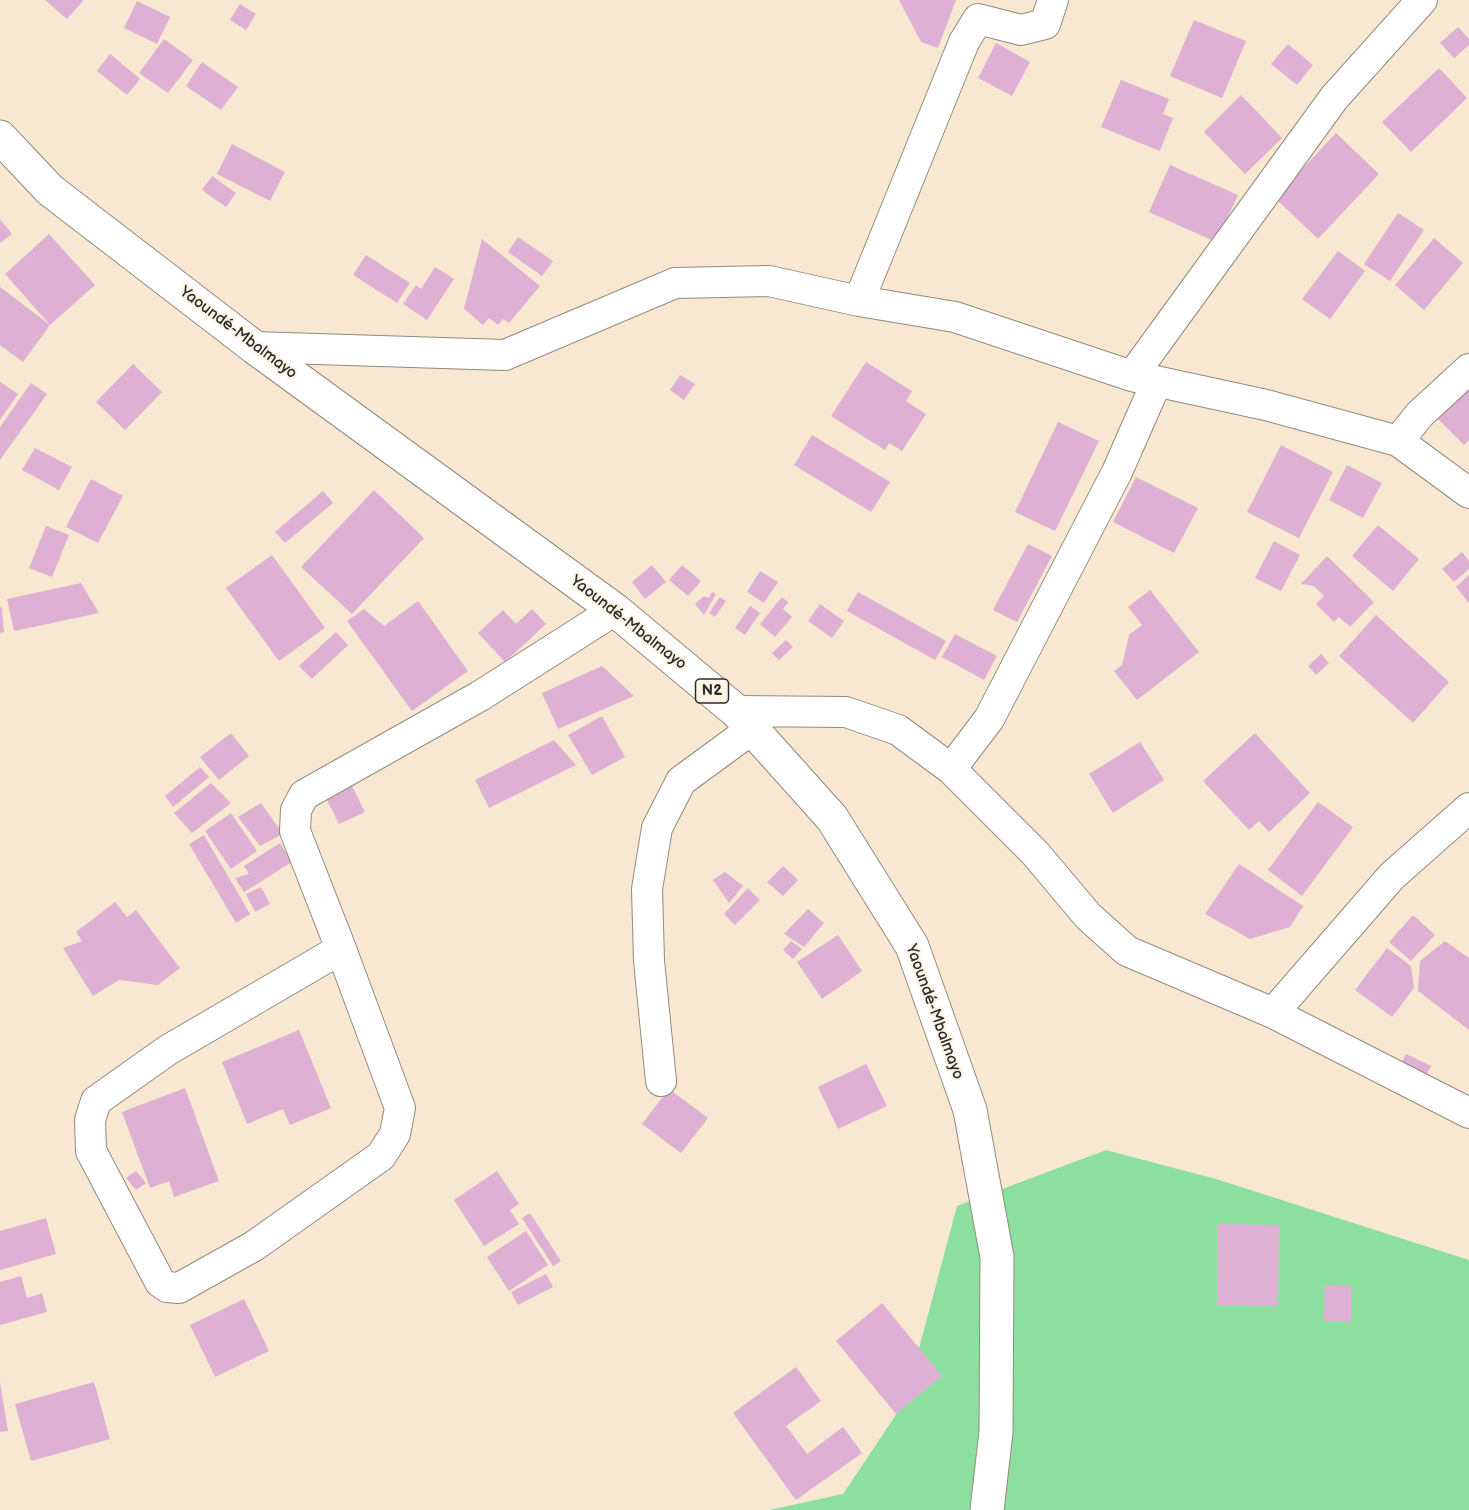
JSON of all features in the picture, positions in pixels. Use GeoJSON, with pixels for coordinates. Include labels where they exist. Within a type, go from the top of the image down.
{"type":"FeatureCollection","features":[{"type":"Feature","properties":{"kind":"highway","name":"Yaoundé-Mbalmayo"},"geometry":{"type":"LineString","coordinates":[[0,137],[50,190],[254,347],[615,610],[744,720],[832,818],[912,946],[970,1110],[998,1257],[996,1432],[987,1510]]}},
{"type":"Feature","properties":{"kind":"street"},"geometry":{"type":"LineString","coordinates":[[859,301],[964,42],[980,10],[1021,30],[1045,24],[1053,0]]}},
{"type":"Feature","properties":{"kind":"street"},"geometry":{"type":"LineString","coordinates":[[951,769],[989,719],[1117,472],[1145,378],[1334,98],[1422,0]]}},
{"type":"Feature","properties":{"kind":"street"},"geometry":{"type":"LineString","coordinates":[[254,347],[505,355],[675,283],[769,281],[859,301],[956,317],[1145,378],[1266,405],[1398,441],[1469,493]]}},
{"type":"Feature","properties":{"kind":"street"},"geometry":{"type":"LineString","coordinates":[[1398,441],[1420,414],[1469,369]]}},
{"type":"Feature","properties":{"kind":"street"},"geometry":{"type":"LineString","coordinates":[[341,949],[168,1050],[96,1101],[90,1120],[91,1151],[160,1282],[167,1287],[179,1288],[254,1246],[381,1156],[395,1134],[400,1108],[341,949],[295,831],[296,810],[304,795],[480,696],[615,610]]}},
{"type":"Feature","properties":{"kind":"street"},"geometry":{"type":"LineString","coordinates":[[661,1081],[649,961],[647,899],[657,828],[681,781],[744,720],[846,712],[898,730],[951,769],[1035,853],[1088,916],[1127,951],[1273,1013],[1469,1113]]}},
{"type":"Feature","properties":{"kind":"street"},"geometry":{"type":"LineString","coordinates":[[1273,1013],[1392,876],[1469,808]]}},
{"type":"Feature","properties":{"kind":"green space"},"geometry":{"type":"Polygon","coordinates":[[[1106,1150],[1216,1179],[1469,1260],[1469,1510],[769,1510],[843,1494],[905,1401],[957,1206],[1106,1150]]]}},
{"type":"Feature","properties":{"kind":"building"},"geometry":{"type":"Polygon","coordinates":[[[45,0],[84,0],[67,19],[45,0]]]}},
{"type":"Feature","properties":{"kind":"building"},"geometry":{"type":"Polygon","coordinates":[[[899,0],[956,0],[938,48],[921,42],[899,0]]]}},
{"type":"Feature","properties":{"kind":"building"},"geometry":{"type":"Polygon","coordinates":[[[137,1],[170,17],[157,44],[124,28],[137,1]]]}},
{"type":"Feature","properties":{"kind":"building"},"geometry":{"type":"Polygon","coordinates":[[[240,4],[256,14],[246,30],[230,20],[240,4]]]}},
{"type":"Feature","properties":{"kind":"building"},"geometry":{"type":"Polygon","coordinates":[[[1194,20],[1246,41],[1222,98],[1170,76],[1194,20]]]}},
{"type":"Feature","properties":{"kind":"building"},"geometry":{"type":"Polygon","coordinates":[[[1458,27],[1469,39],[1469,45],[1454,58],[1440,43],[1458,27]]]}},
{"type":"Feature","properties":{"kind":"building"},"geometry":{"type":"Polygon","coordinates":[[[164,39],[193,60],[168,93],[139,73],[164,39]]]}},
{"type":"Feature","properties":{"kind":"building"},"geometry":{"type":"Polygon","coordinates":[[[996,43],[1030,62],[1012,96],[978,78],[996,43]]]}},
{"type":"Feature","properties":{"kind":"building"},"geometry":{"type":"Polygon","coordinates":[[[1288,44],[1313,65],[1297,85],[1271,64],[1288,44]]]}},
{"type":"Feature","properties":{"kind":"building"},"geometry":{"type":"Polygon","coordinates":[[[110,54],[140,79],[127,95],[97,71],[110,54]]]}},
{"type":"Feature","properties":{"kind":"building"},"geometry":{"type":"Polygon","coordinates":[[[202,62],[238,87],[221,110],[186,86],[202,62]]]}},
{"type":"Feature","properties":{"kind":"building"},"geometry":{"type":"Polygon","coordinates":[[[1439,68],[1467,98],[1411,152],[1382,122],[1439,68]]]}},
{"type":"Feature","properties":{"kind":"building"},"geometry":{"type":"Polygon","coordinates":[[[1121,80],[1169,99],[1163,114],[1173,118],[1160,151],[1101,127],[1121,80]]]}},
{"type":"Feature","properties":{"kind":"building"},"geometry":{"type":"Polygon","coordinates":[[[1241,95],[1282,138],[1245,174],[1204,132],[1241,95]]]}},
{"type":"Feature","properties":{"kind":"building"},"geometry":{"type":"Polygon","coordinates":[[[1336,133],[1379,174],[1318,239],[1275,198],[1336,133]]]}},
{"type":"Feature","properties":{"kind":"building"},"geometry":{"type":"Polygon","coordinates":[[[232,144],[285,172],[270,201],[217,174],[232,144]]]}},
{"type":"Feature","properties":{"kind":"building"},"geometry":{"type":"Polygon","coordinates":[[[1170,165],[1238,195],[1216,242],[1149,212],[1170,165]]]}},
{"type":"Feature","properties":{"kind":"building"},"geometry":{"type":"Polygon","coordinates":[[[212,176],[236,193],[226,207],[202,190],[212,176]]]}},
{"type":"Feature","properties":{"kind":"building"},"geometry":{"type":"Polygon","coordinates":[[[1398,213],[1424,230],[1390,281],[1364,264],[1398,213]]]}},
{"type":"Feature","properties":{"kind":"building"},"geometry":{"type":"Polygon","coordinates":[[[0,219],[12,234],[0,243],[0,219]]]}},
{"type":"Feature","properties":{"kind":"building"},"geometry":{"type":"Polygon","coordinates":[[[49,234],[95,285],[50,325],[5,274],[49,234]]]}},
{"type":"Feature","properties":{"kind":"building"},"geometry":{"type":"Polygon","coordinates":[[[518,237],[553,261],[542,276],[508,252],[518,237]]]}},
{"type":"Feature","properties":{"kind":"building"},"geometry":{"type":"Polygon","coordinates":[[[1434,238],[1463,263],[1424,310],[1395,285],[1434,238]]]}},
{"type":"Feature","properties":{"kind":"building"},"geometry":{"type":"Polygon","coordinates":[[[482,239],[540,286],[509,323],[503,319],[498,325],[489,318],[483,325],[464,309],[482,239]]]}},
{"type":"Feature","properties":{"kind":"building"},"geometry":{"type":"Polygon","coordinates":[[[1338,251],[1365,271],[1330,319],[1302,299],[1338,251]]]}},
{"type":"Feature","properties":{"kind":"building"},"geometry":{"type":"Polygon","coordinates":[[[366,255],[410,283],[397,303],[353,275],[366,255]]]}},
{"type":"Feature","properties":{"kind":"building"},"geometry":{"type":"Polygon","coordinates":[[[435,267],[454,279],[427,320],[403,304],[416,285],[421,289],[435,267]]]}},
{"type":"Feature","properties":{"kind":"building"},"geometry":{"type":"Polygon","coordinates":[[[0,287],[50,325],[23,362],[0,345],[0,287]]]}},
{"type":"Feature","properties":{"kind":"building"},"geometry":{"type":"Polygon","coordinates":[[[866,362],[912,391],[906,401],[926,414],[902,451],[889,443],[885,450],[831,416],[866,362]]]}},
{"type":"Feature","properties":{"kind":"building"},"geometry":{"type":"Polygon","coordinates":[[[133,364],[162,392],[125,430],[96,402],[133,364]]]}},
{"type":"Feature","properties":{"kind":"building"},"geometry":{"type":"Polygon","coordinates":[[[680,375],[695,384],[684,400],[670,390],[680,375]]]}},
{"type":"Feature","properties":{"kind":"building"},"geometry":{"type":"Polygon","coordinates":[[[1469,381],[1469,440],[1464,445],[1435,416],[1469,381]]]}},
{"type":"Feature","properties":{"kind":"building"},"geometry":{"type":"Polygon","coordinates":[[[0,382],[18,394],[0,420],[0,382]]]}},
{"type":"Feature","properties":{"kind":"building"},"geometry":{"type":"Polygon","coordinates":[[[31,383],[47,394],[0,460],[0,427],[31,383]]]}},
{"type":"Feature","properties":{"kind":"building"},"geometry":{"type":"Polygon","coordinates":[[[1058,422],[1099,441],[1055,531],[1015,512],[1058,422]]]}},
{"type":"Feature","properties":{"kind":"building"},"geometry":{"type":"Polygon","coordinates":[[[812,435],[890,482],[871,512],[794,465],[812,435]]]}},
{"type":"Feature","properties":{"kind":"building"},"geometry":{"type":"Polygon","coordinates":[[[1281,445],[1333,472],[1299,538],[1247,512],[1281,445]]]}},
{"type":"Feature","properties":{"kind":"building"},"geometry":{"type":"Polygon","coordinates":[[[35,448],[72,467],[59,490],[22,470],[35,448]]]}},
{"type":"Feature","properties":{"kind":"building"},"geometry":{"type":"Polygon","coordinates":[[[1347,465],[1382,483],[1363,518],[1329,500],[1347,465]]]}},
{"type":"Feature","properties":{"kind":"building"},"geometry":{"type":"Polygon","coordinates":[[[1136,477],[1198,508],[1174,553],[1113,522],[1136,477]]]}},
{"type":"Feature","properties":{"kind":"building"},"geometry":{"type":"Polygon","coordinates":[[[91,479],[123,496],[98,543],[66,527],[91,479]]]}},
{"type":"Feature","properties":{"kind":"building"},"geometry":{"type":"Polygon","coordinates":[[[374,490],[424,538],[352,614],[301,567],[374,490]]]}},
{"type":"Feature","properties":{"kind":"building"},"geometry":{"type":"Polygon","coordinates":[[[323,491],[333,503],[285,543],[275,532],[323,491]]]}},
{"type":"Feature","properties":{"kind":"building"},"geometry":{"type":"Polygon","coordinates":[[[1378,525],[1419,559],[1393,591],[1352,556],[1378,525]]]}},
{"type":"Feature","properties":{"kind":"building"},"geometry":{"type":"Polygon","coordinates":[[[46,526],[69,535],[52,577],[29,568],[46,526]]]}},
{"type":"Feature","properties":{"kind":"building"},"geometry":{"type":"Polygon","coordinates":[[[1274,541],[1300,555],[1281,591],[1255,578],[1274,541]]]}},
{"type":"Feature","properties":{"kind":"building"},"geometry":{"type":"Polygon","coordinates":[[[1028,544],[1052,556],[1017,622],[993,610],[1028,544]]]}},
{"type":"Feature","properties":{"kind":"building"},"geometry":{"type":"Polygon","coordinates":[[[1462,552],[1469,561],[1469,569],[1454,582],[1442,569],[1462,552]]]}},
{"type":"Feature","properties":{"kind":"building"},"geometry":{"type":"Polygon","coordinates":[[[272,555],[325,628],[279,661],[226,588],[272,555]]]}},
{"type":"Feature","properties":{"kind":"building"},"geometry":{"type":"Polygon","coordinates":[[[1327,556],[1374,602],[1350,627],[1339,617],[1334,622],[1316,604],[1324,596],[1314,586],[1301,584],[1327,556]]]}},
{"type":"Feature","properties":{"kind":"building"},"geometry":{"type":"Polygon","coordinates":[[[652,565],[666,582],[645,599],[632,582],[652,565]]]}},
{"type":"Feature","properties":{"kind":"building"},"geometry":{"type":"Polygon","coordinates":[[[682,565],[701,581],[688,596],[669,580],[682,565]]]}},
{"type":"Feature","properties":{"kind":"building"},"geometry":{"type":"Polygon","coordinates":[[[760,571],[778,582],[764,603],[747,592],[760,571]]]}},
{"type":"Feature","properties":{"kind":"building"},"geometry":{"type":"Polygon","coordinates":[[[1469,575],[1469,603],[1456,587],[1469,575]]]}},
{"type":"Feature","properties":{"kind":"building"},"geometry":{"type":"Polygon","coordinates":[[[81,583],[99,613],[14,631],[7,599],[81,583]]]}},
{"type":"Feature","properties":{"kind":"building"},"geometry":{"type":"Polygon","coordinates":[[[1150,590],[1199,652],[1137,700],[1114,671],[1122,665],[1129,635],[1142,625],[1128,607],[1150,590]]]}},
{"type":"Feature","properties":{"kind":"building"},"geometry":{"type":"Polygon","coordinates":[[[712,592],[716,594],[704,615],[695,604],[704,596],[709,598],[712,592]]]}},
{"type":"Feature","properties":{"kind":"building"},"geometry":{"type":"Polygon","coordinates":[[[858,592],[946,641],[935,660],[847,611],[858,592]]]}},
{"type":"Feature","properties":{"kind":"building"},"geometry":{"type":"Polygon","coordinates":[[[720,597],[726,601],[715,617],[709,613],[720,597]]]}},
{"type":"Feature","properties":{"kind":"building"},"geometry":{"type":"Polygon","coordinates":[[[782,597],[788,602],[783,609],[792,617],[775,637],[760,624],[782,597]]]}},
{"type":"Feature","properties":{"kind":"building"},"geometry":{"type":"Polygon","coordinates":[[[418,601],[468,671],[412,711],[347,621],[364,609],[384,626],[418,601]]]}},
{"type":"Feature","properties":{"kind":"building"},"geometry":{"type":"Polygon","coordinates":[[[820,604],[844,621],[832,638],[808,621],[820,604]]]}},
{"type":"Feature","properties":{"kind":"building"},"geometry":{"type":"Polygon","coordinates":[[[750,606],[760,613],[745,635],[735,628],[750,606]]]}},
{"type":"Feature","properties":{"kind":"building"},"geometry":{"type":"Polygon","coordinates":[[[2,607],[4,632],[0,633],[0,608],[2,607]]]}},
{"type":"Feature","properties":{"kind":"building"},"geometry":{"type":"Polygon","coordinates":[[[532,609],[546,624],[505,662],[478,633],[503,610],[516,624],[532,609]]]}},
{"type":"Feature","properties":{"kind":"building"},"geometry":{"type":"Polygon","coordinates":[[[1376,615],[1449,682],[1413,723],[1339,656],[1376,615]]]}},
{"type":"Feature","properties":{"kind":"building"},"geometry":{"type":"Polygon","coordinates":[[[336,632],[348,645],[312,679],[299,666],[336,632]]]}},
{"type":"Feature","properties":{"kind":"building"},"geometry":{"type":"Polygon","coordinates":[[[955,634],[997,656],[984,680],[942,657],[955,634]]]}},
{"type":"Feature","properties":{"kind":"building"},"geometry":{"type":"Polygon","coordinates":[[[786,640],[793,647],[779,660],[772,653],[786,640]]]}},
{"type":"Feature","properties":{"kind":"building"},"geometry":{"type":"Polygon","coordinates":[[[1321,654],[1329,663],[1316,675],[1308,666],[1321,654]]]}},
{"type":"Feature","properties":{"kind":"building"},"geometry":{"type":"Polygon","coordinates":[[[602,666],[634,696],[558,729],[542,693],[602,666]]]}},
{"type":"Feature","properties":{"kind":"building"},"geometry":{"type":"Polygon","coordinates":[[[602,716],[625,757],[592,775],[568,735],[602,716]]]}},
{"type":"Feature","properties":{"kind":"building"},"geometry":{"type":"Polygon","coordinates":[[[231,733],[249,756],[219,780],[200,757],[231,733]]]}},
{"type":"Feature","properties":{"kind":"building"},"geometry":{"type":"Polygon","coordinates":[[[1255,733],[1310,793],[1269,832],[1259,821],[1249,830],[1203,781],[1255,733]]]}},
{"type":"Feature","properties":{"kind":"building"},"geometry":{"type":"Polygon","coordinates":[[[554,740],[576,765],[489,808],[475,780],[554,740]]]}},
{"type":"Feature","properties":{"kind":"building"},"geometry":{"type":"Polygon","coordinates":[[[1140,742],[1164,780],[1113,813],[1089,774],[1140,742]]]}},
{"type":"Feature","properties":{"kind":"building"},"geometry":{"type":"Polygon","coordinates":[[[200,767],[209,777],[173,807],[165,796],[200,767]]]}},
{"type":"Feature","properties":{"kind":"building"},"geometry":{"type":"Polygon","coordinates":[[[211,783],[231,803],[192,833],[174,813],[211,783]]]}},
{"type":"Feature","properties":{"kind":"building"},"geometry":{"type":"Polygon","coordinates":[[[351,784],[365,812],[339,824],[325,796],[351,784]]]}},
{"type":"Feature","properties":{"kind":"building"},"geometry":{"type":"Polygon","coordinates":[[[1318,802],[1353,827],[1302,896],[1268,870],[1318,802]]]}},
{"type":"Feature","properties":{"kind":"building"},"geometry":{"type":"Polygon","coordinates":[[[261,803],[283,834],[260,846],[238,817],[261,803]]]}},
{"type":"Feature","properties":{"kind":"building"},"geometry":{"type":"Polygon","coordinates":[[[231,813],[257,851],[231,869],[205,831],[231,813]]]}},
{"type":"Feature","properties":{"kind":"building"},"geometry":{"type":"Polygon","coordinates":[[[204,835],[250,914],[236,923],[189,844],[204,835]]]}},
{"type":"Feature","properties":{"kind":"building"},"geometry":{"type":"Polygon","coordinates":[[[280,843],[292,862],[244,892],[235,878],[249,874],[244,866],[280,843]]]}},
{"type":"Feature","properties":{"kind":"building"},"geometry":{"type":"Polygon","coordinates":[[[1239,864],[1303,906],[1290,927],[1250,939],[1205,914],[1239,864]]]}},
{"type":"Feature","properties":{"kind":"building"},"geometry":{"type":"Polygon","coordinates":[[[783,866],[798,880],[783,896],[767,882],[783,866]]]}},
{"type":"Feature","properties":{"kind":"building"},"geometry":{"type":"Polygon","coordinates":[[[725,872],[743,886],[729,903],[713,880],[725,872]]]}},
{"type":"Feature","properties":{"kind":"building"},"geometry":{"type":"Polygon","coordinates":[[[261,887],[270,904],[255,912],[246,894],[261,887]]]}},
{"type":"Feature","properties":{"kind":"building"},"geometry":{"type":"Polygon","coordinates":[[[748,888],[760,900],[735,925],[724,914],[748,888]]]}},
{"type":"Feature","properties":{"kind":"building"},"geometry":{"type":"Polygon","coordinates":[[[115,902],[127,917],[136,910],[180,968],[158,985],[119,980],[93,996],[63,948],[82,941],[76,932],[115,902]]]}},
{"type":"Feature","properties":{"kind":"building"},"geometry":{"type":"Polygon","coordinates":[[[808,909],[824,923],[804,947],[784,934],[808,909]]]}},
{"type":"Feature","properties":{"kind":"building"},"geometry":{"type":"Polygon","coordinates":[[[1413,915],[1435,935],[1411,961],[1389,942],[1413,915]]]}},
{"type":"Feature","properties":{"kind":"building"},"geometry":{"type":"Polygon","coordinates":[[[838,935],[862,971],[822,999],[797,962],[838,935]]]}},
{"type":"Feature","properties":{"kind":"building"},"geometry":{"type":"Polygon","coordinates":[[[791,941],[802,949],[793,959],[783,950],[791,941]]]}},
{"type":"Feature","properties":{"kind":"building"},"geometry":{"type":"Polygon","coordinates":[[[1445,941],[1469,958],[1469,1030],[1418,991],[1420,961],[1445,941]]]}},
{"type":"Feature","properties":{"kind":"building"},"geometry":{"type":"Polygon","coordinates":[[[1387,948],[1411,966],[1414,988],[1392,1017],[1355,990],[1387,948]]]}},
{"type":"Feature","properties":{"kind":"building"},"geometry":{"type":"Polygon","coordinates":[[[299,1030],[331,1108],[290,1125],[283,1109],[247,1124],[222,1062],[299,1030]]]}},
{"type":"Feature","properties":{"kind":"building"},"geometry":{"type":"Polygon","coordinates":[[[1406,1054],[1431,1066],[1423,1080],[1399,1068],[1406,1054]]]}},
{"type":"Feature","properties":{"kind":"building"},"geometry":{"type":"Polygon","coordinates":[[[866,1064],[887,1106],[838,1129],[818,1087],[866,1064]]]}},
{"type":"Feature","properties":{"kind":"building"},"geometry":{"type":"Polygon","coordinates":[[[185,1088],[219,1181],[174,1197],[169,1181],[150,1188],[122,1112],[185,1088]]]}},
{"type":"Feature","properties":{"kind":"building"},"geometry":{"type":"Polygon","coordinates":[[[669,1089],[708,1118],[681,1153],[642,1124],[669,1089]]]}},
{"type":"Feature","properties":{"kind":"building"},"geometry":{"type":"Polygon","coordinates":[[[136,1171],[146,1183],[136,1190],[126,1178],[136,1171]]]}},
{"type":"Feature","properties":{"kind":"building"},"geometry":{"type":"Polygon","coordinates":[[[497,1171],[519,1204],[510,1210],[519,1224],[484,1246],[454,1200],[497,1171]]]}},
{"type":"Feature","properties":{"kind":"building"},"geometry":{"type":"Polygon","coordinates":[[[530,1213],[561,1261],[553,1266],[522,1218],[530,1213]]]}},
{"type":"Feature","properties":{"kind":"building"},"geometry":{"type":"Polygon","coordinates":[[[46,1218],[56,1254],[0,1270],[0,1231],[46,1218]]]}},
{"type":"Feature","properties":{"kind":"building"},"geometry":{"type":"Polygon","coordinates":[[[1218,1224],[1279,1225],[1278,1306],[1217,1305],[1218,1224]]]}},
{"type":"Feature","properties":{"kind":"building"},"geometry":{"type":"Polygon","coordinates":[[[526,1231],[548,1265],[509,1291],[487,1257],[526,1231]]]}},
{"type":"Feature","properties":{"kind":"building"},"geometry":{"type":"Polygon","coordinates":[[[546,1274],[553,1287],[518,1305],[511,1292],[546,1274]]]}},
{"type":"Feature","properties":{"kind":"building"},"geometry":{"type":"Polygon","coordinates":[[[21,1276],[27,1298],[42,1293],[47,1312],[0,1325],[0,1282],[21,1276]]]}},
{"type":"Feature","properties":{"kind":"building"},"geometry":{"type":"Polygon","coordinates":[[[1325,1285],[1351,1286],[1351,1322],[1324,1321],[1325,1285]]]}},
{"type":"Feature","properties":{"kind":"building"},"geometry":{"type":"Polygon","coordinates":[[[244,1299],[269,1351],[215,1377],[190,1325],[244,1299]]]}},
{"type":"Feature","properties":{"kind":"building"},"geometry":{"type":"Polygon","coordinates":[[[882,1303],[942,1376],[896,1414],[836,1341],[882,1303]]]}},
{"type":"Feature","properties":{"kind":"building"},"geometry":{"type":"Polygon","coordinates":[[[796,1367],[821,1401],[786,1426],[807,1454],[843,1427],[862,1453],[796,1500],[733,1413],[796,1367]]]}},
{"type":"Feature","properties":{"kind":"building"},"geometry":{"type":"Polygon","coordinates":[[[0,1381],[8,1431],[0,1432],[0,1381]]]}},
{"type":"Feature","properties":{"kind":"building"},"geometry":{"type":"Polygon","coordinates":[[[94,1382],[110,1439],[31,1461],[15,1404],[94,1382]]]}}]}
